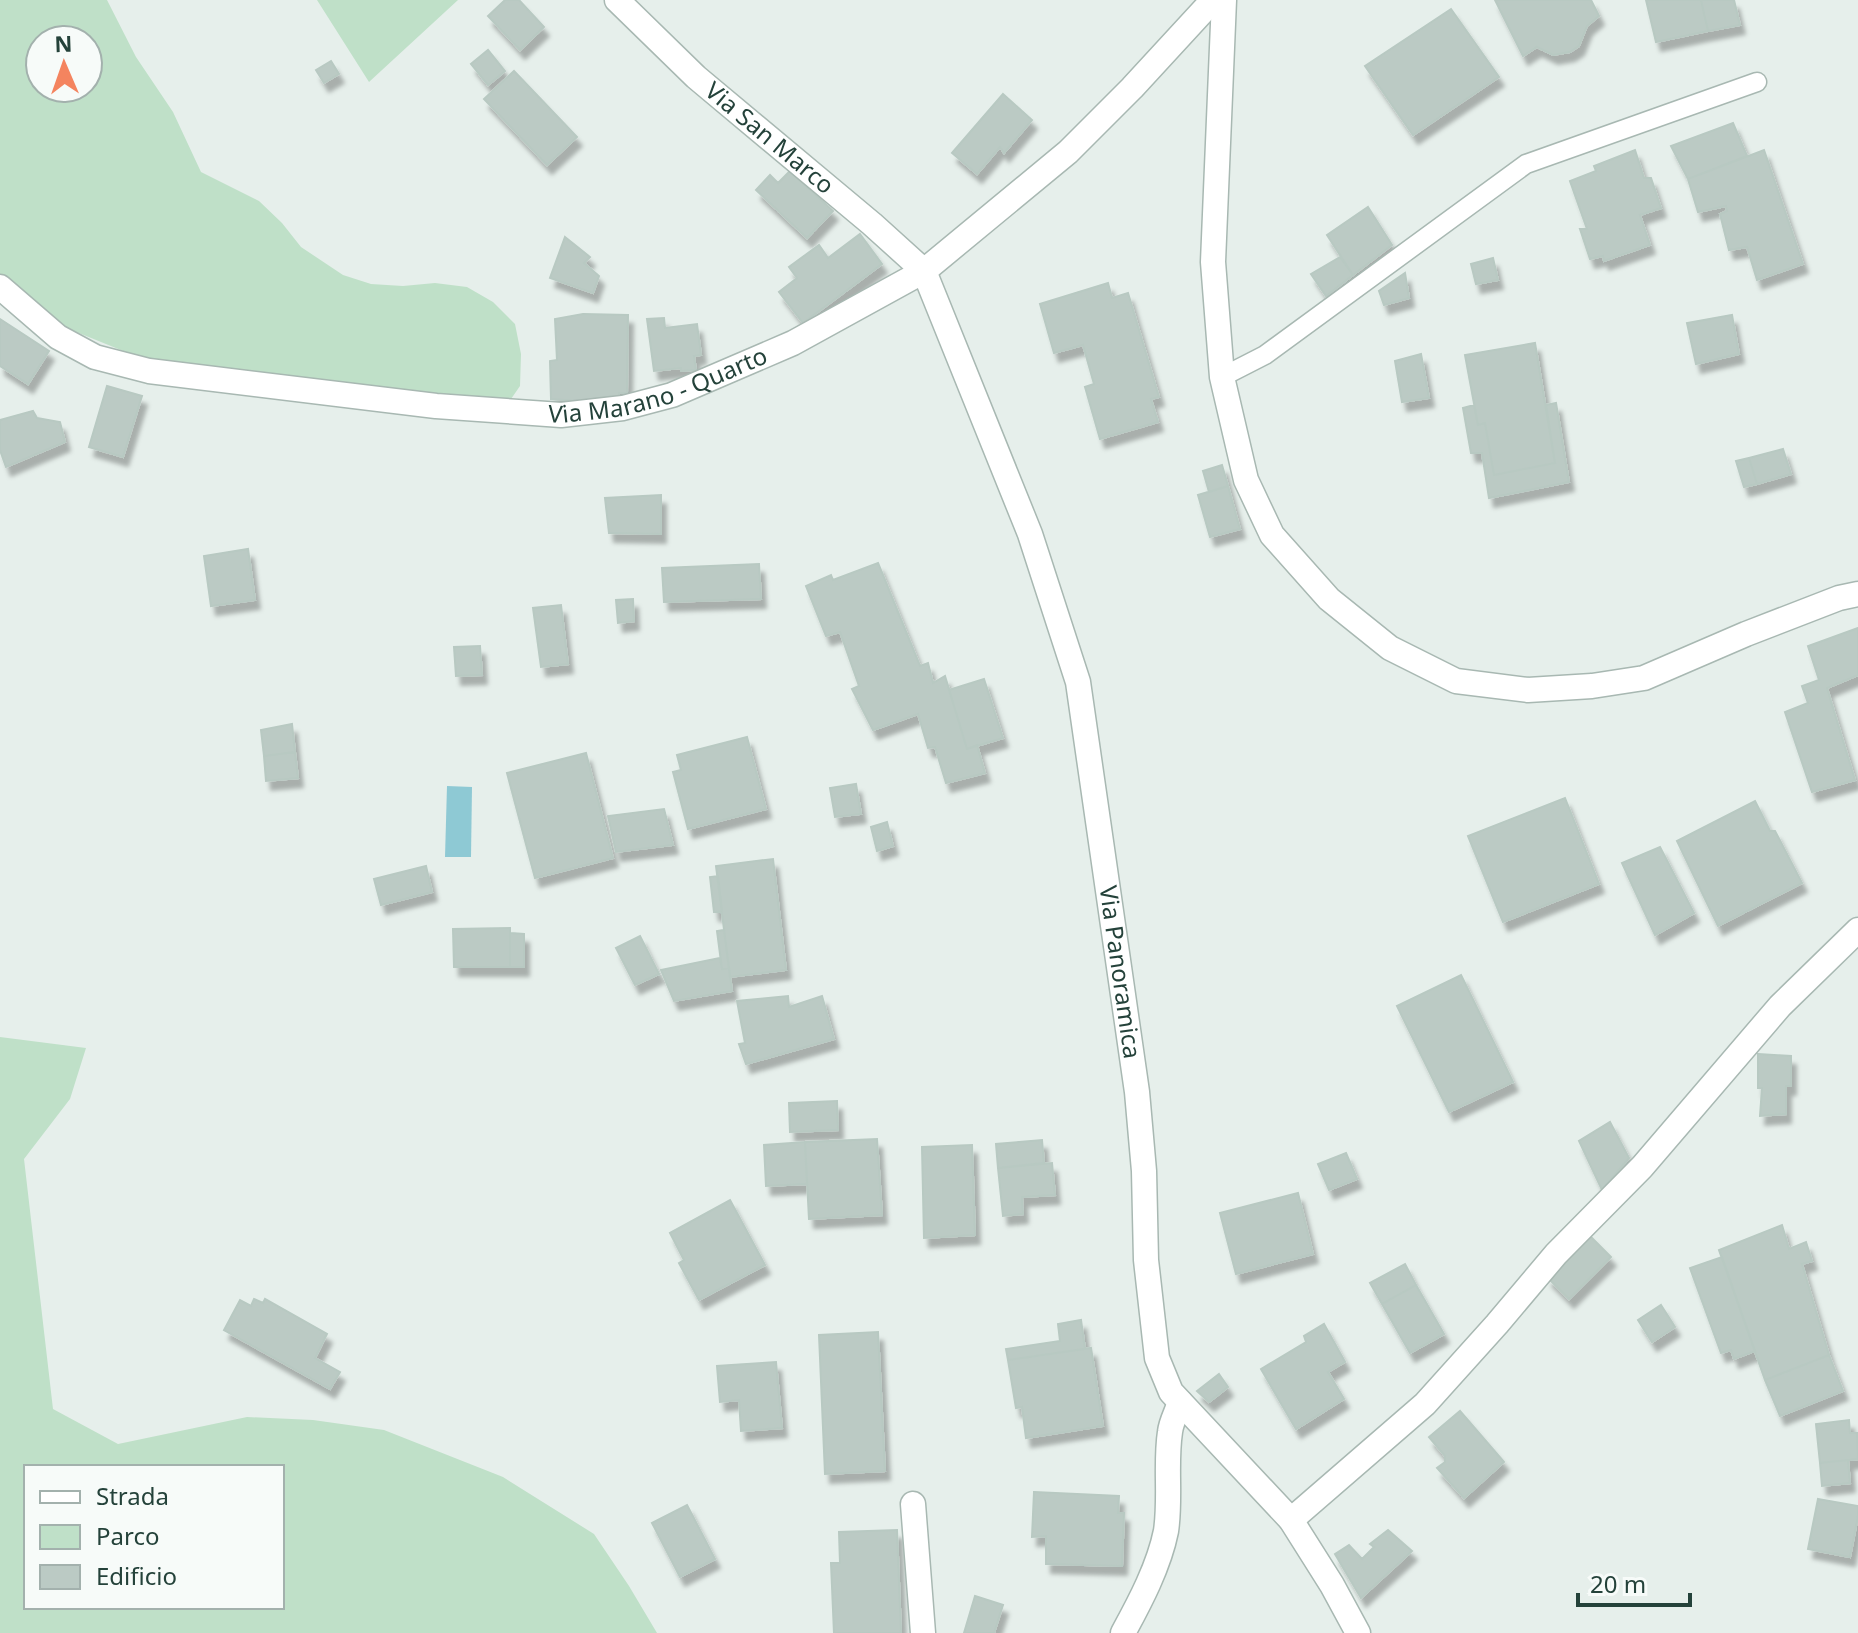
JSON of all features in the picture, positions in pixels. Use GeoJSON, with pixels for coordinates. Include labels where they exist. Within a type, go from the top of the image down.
{"type":"FeatureCollection","features":[{"type":"Feature","properties":{"kind":"street","name":"Via San Marco"},"geometry":{"type":"LineString","coordinates":[[617,0],[696,77],[924,271]]}},
{"type":"Feature","properties":{"kind":"street","name":"Via Marano - Quarto"},"geometry":{"type":"LineString","coordinates":[[0,287],[58,337],[95,357],[149,371],[436,406],[561,415],[623,408],[672,395],[793,343],[924,271],[1068,152],[1213,0]]}},
{"type":"Feature","properties":{"kind":"street"},"geometry":{"type":"LineString","coordinates":[[1224,0],[1213,262],[1222,377],[1246,480],[1272,535],[1329,599],[1390,648],[1456,681],[1528,690],[1592,686],[1644,678],[1746,634],[1839,598],[1858,594]]}},
{"type":"Feature","properties":{"kind":"street","name":"Via Panoramica"},"geometry":{"type":"LineString","coordinates":[[924,271],[1030,534],[1078,682],[1137,1092],[1144,1171],[1146,1260],[1157,1358],[1171,1392],[1291,1520],[1358,1633]]}},
{"type":"Feature","properties":{"kind":"street"},"geometry":{"type":"LineString","coordinates":[[1291,1520],[1425,1404],[1556,1254],[1642,1167],[1780,1006],[1858,930]]}},
{"type":"Feature","properties":{"kind":"street"},"geometry":{"type":"LineString","coordinates":[[1123,1633],[1140,1601],[1165,1532],[1169,1502],[1170,1430],[1180,1402]]}},
{"type":"Feature","properties":{"kind":"street"},"geometry":{"type":"LineString","coordinates":[[913,1504],[923,1633]]}},
{"type":"Feature","properties":{"kind":"lane"},"geometry":{"type":"LineString","coordinates":[[1222,377],[1265,355],[1526,164],[1757,82]]}},
{"type":"Feature","properties":{"kind":"green space"},"geometry":{"type":"Polygon","coordinates":[[[0,0],[107,0],[136,57],[173,112],[201,172],[259,201],[301,247],[343,275],[371,284],[403,286],[435,283],[467,287],[493,302],[515,324],[521,354],[520,386],[511,399],[374,393],[143,359],[59,325],[0,283],[0,0]]]}},
{"type":"Feature","properties":{"kind":"green space"},"geometry":{"type":"Polygon","coordinates":[[[317,0],[458,0],[369,82],[317,0]]]}},
{"type":"Feature","properties":{"kind":"green space"},"geometry":{"type":"Polygon","coordinates":[[[0,1037],[86,1048],[70,1099],[24,1159],[53,1409],[118,1444],[247,1417],[313,1420],[384,1430],[503,1477],[594,1534],[657,1633],[0,1633],[0,1037]]]}},
{"type":"Feature","properties":{"kind":"water"},"geometry":{"type":"Polygon","coordinates":[[[447,786],[472,787],[471,857],[445,857],[447,786]]]}},
{"type":"Feature","properties":{"kind":"building"},"geometry":{"type":"Polygon","coordinates":[[[505,0],[519,0],[544,27],[520,50],[488,16],[505,0]]]}},
{"type":"Feature","properties":{"kind":"building"},"geometry":{"type":"Polygon","coordinates":[[[1495,0],[1591,0],[1599,16],[1587,26],[1579,46],[1570,52],[1553,55],[1537,47],[1523,56],[1495,0]]]}},
{"type":"Feature","properties":{"kind":"building"},"geometry":{"type":"Polygon","coordinates":[[[1646,0],[1701,0],[1708,31],[1656,42],[1646,0]]]}},
{"type":"Feature","properties":{"kind":"building"},"geometry":{"type":"Polygon","coordinates":[[[1701,0],[1734,0],[1740,25],[1708,31],[1701,0]]]}},
{"type":"Feature","properties":{"kind":"building"},"geometry":{"type":"Polygon","coordinates":[[[1451,9],[1499,77],[1413,135],[1365,66],[1451,9]]]}},
{"type":"Feature","properties":{"kind":"building"},"geometry":{"type":"Polygon","coordinates":[[[488,50],[505,71],[488,85],[471,64],[488,50]]]}},
{"type":"Feature","properties":{"kind":"building"},"geometry":{"type":"Polygon","coordinates":[[[331,61],[339,74],[324,83],[316,70],[331,61]]]}},
{"type":"Feature","properties":{"kind":"building"},"geometry":{"type":"Polygon","coordinates":[[[514,71],[577,137],[547,165],[484,99],[514,71]]]}},
{"type":"Feature","properties":{"kind":"building"},"geometry":{"type":"Polygon","coordinates":[[[1003,94],[1032,120],[1004,153],[1000,147],[977,174],[952,153],[1003,94]]]}},
{"type":"Feature","properties":{"kind":"building"},"geometry":{"type":"Polygon","coordinates":[[[1733,123],[1747,156],[1688,179],[1671,146],[1733,123]]]}},
{"type":"Feature","properties":{"kind":"building"},"geometry":{"type":"Polygon","coordinates":[[[1635,150],[1644,178],[1651,178],[1661,208],[1640,215],[1650,245],[1604,261],[1603,256],[1590,259],[1580,229],[1587,229],[1570,181],[1596,171],[1594,166],[1635,150]]]}},
{"type":"Feature","properties":{"kind":"building"},"geometry":{"type":"Polygon","coordinates":[[[1764,150],[1803,264],[1757,280],[1747,247],[1729,250],[1720,214],[1727,211],[1726,206],[1698,212],[1688,179],[1764,150]]]}},
{"type":"Feature","properties":{"kind":"building"},"geometry":{"type":"Polygon","coordinates":[[[790,171],[833,211],[807,238],[756,190],[770,175],[778,183],[790,171]]]}},
{"type":"Feature","properties":{"kind":"building"},"geometry":{"type":"Polygon","coordinates":[[[1368,207],[1392,245],[1353,275],[1327,235],[1368,207]]]}},
{"type":"Feature","properties":{"kind":"building"},"geometry":{"type":"Polygon","coordinates":[[[860,234],[882,264],[803,323],[779,292],[797,278],[789,267],[819,245],[828,258],[860,234]]]}},
{"type":"Feature","properties":{"kind":"building"},"geometry":{"type":"Polygon","coordinates":[[[565,237],[590,257],[584,263],[599,276],[593,293],[550,278],[565,237]]]}},
{"type":"Feature","properties":{"kind":"building"},"geometry":{"type":"Polygon","coordinates":[[[1340,257],[1353,275],[1326,296],[1311,274],[1340,257]]]}},
{"type":"Feature","properties":{"kind":"building"},"geometry":{"type":"Polygon","coordinates":[[[1493,258],[1498,280],[1476,284],[1471,264],[1493,258]]]}},
{"type":"Feature","properties":{"kind":"building"},"geometry":{"type":"Polygon","coordinates":[[[1405,273],[1409,298],[1384,305],[1379,291],[1405,273]]]}},
{"type":"Feature","properties":{"kind":"building"},"geometry":{"type":"Polygon","coordinates":[[[1108,283],[1112,298],[1128,293],[1159,397],[1151,399],[1158,422],[1100,439],[1085,387],[1094,384],[1083,345],[1054,353],[1040,304],[1108,283]]]}},
{"type":"Feature","properties":{"kind":"building"},"geometry":{"type":"Polygon","coordinates":[[[583,314],[628,315],[627,393],[619,393],[619,404],[551,399],[550,361],[557,360],[555,319],[583,314]]]}},
{"type":"Feature","properties":{"kind":"building"},"geometry":{"type":"Polygon","coordinates":[[[1732,315],[1739,354],[1696,364],[1687,323],[1732,315]]]}},
{"type":"Feature","properties":{"kind":"building"},"geometry":{"type":"Polygon","coordinates":[[[664,318],[665,328],[697,324],[701,355],[694,356],[696,370],[654,371],[647,319],[664,318]]]}},
{"type":"Feature","properties":{"kind":"building"},"geometry":{"type":"Polygon","coordinates":[[[0,319],[49,351],[28,384],[0,366],[0,319]]]}},
{"type":"Feature","properties":{"kind":"building"},"geometry":{"type":"Polygon","coordinates":[[[1535,343],[1555,463],[1494,475],[1485,423],[1478,425],[1465,355],[1535,343]]]}},
{"type":"Feature","properties":{"kind":"building"},"geometry":{"type":"Polygon","coordinates":[[[1421,354],[1429,398],[1402,402],[1395,361],[1421,354]]]}},
{"type":"Feature","properties":{"kind":"building"},"geometry":{"type":"Polygon","coordinates":[[[107,386],[142,396],[123,457],[89,447],[107,386]]]}},
{"type":"Feature","properties":{"kind":"building"},"geometry":{"type":"Polygon","coordinates":[[[1556,403],[1569,482],[1489,498],[1482,453],[1471,453],[1463,408],[1474,405],[1478,425],[1485,423],[1494,475],[1555,463],[1546,405],[1556,403]]]}},
{"type":"Feature","properties":{"kind":"building"},"geometry":{"type":"Polygon","coordinates":[[[33,411],[37,418],[60,422],[65,442],[6,467],[0,450],[0,420],[33,411]]]}},
{"type":"Feature","properties":{"kind":"building"},"geometry":{"type":"Polygon","coordinates":[[[1783,449],[1791,474],[1757,484],[1749,458],[1783,449]]]}},
{"type":"Feature","properties":{"kind":"building"},"geometry":{"type":"Polygon","coordinates":[[[1749,458],[1757,484],[1744,487],[1736,461],[1749,458]]]}},
{"type":"Feature","properties":{"kind":"building"},"geometry":{"type":"Polygon","coordinates":[[[1222,465],[1228,486],[1209,492],[1203,471],[1222,465]]]}},
{"type":"Feature","properties":{"kind":"building"},"geometry":{"type":"Polygon","coordinates":[[[1228,486],[1240,529],[1210,537],[1198,495],[1228,486]]]}},
{"type":"Feature","properties":{"kind":"building"},"geometry":{"type":"Polygon","coordinates":[[[661,495],[661,534],[609,533],[605,498],[661,495]]]}},
{"type":"Feature","properties":{"kind":"building"},"geometry":{"type":"Polygon","coordinates":[[[248,549],[255,600],[211,606],[204,556],[248,549]]]}},
{"type":"Feature","properties":{"kind":"building"},"geometry":{"type":"Polygon","coordinates":[[[878,563],[920,666],[928,663],[933,683],[945,676],[967,749],[977,745],[985,773],[946,783],[935,747],[928,748],[918,714],[873,730],[852,689],[859,686],[840,632],[826,636],[806,586],[831,575],[833,580],[878,563]]]}},
{"type":"Feature","properties":{"kind":"building"},"geometry":{"type":"Polygon","coordinates":[[[759,564],[761,599],[664,602],[662,568],[759,564]]]}},
{"type":"Feature","properties":{"kind":"building"},"geometry":{"type":"Polygon","coordinates":[[[633,599],[634,621],[618,623],[616,600],[633,599]]]}},
{"type":"Feature","properties":{"kind":"building"},"geometry":{"type":"Polygon","coordinates":[[[561,605],[568,664],[541,667],[533,608],[561,605]]]}},
{"type":"Feature","properties":{"kind":"building"},"geometry":{"type":"Polygon","coordinates":[[[1858,628],[1858,675],[1827,688],[1855,780],[1812,792],[1785,712],[1808,703],[1802,686],[1819,680],[1808,646],[1858,628]]]}},
{"type":"Feature","properties":{"kind":"building"},"geometry":{"type":"Polygon","coordinates":[[[480,646],[482,675],[456,676],[454,647],[480,646]]]}},
{"type":"Feature","properties":{"kind":"building"},"geometry":{"type":"Polygon","coordinates":[[[984,679],[1003,738],[967,749],[949,690],[984,679]]]}},
{"type":"Feature","properties":{"kind":"building"},"geometry":{"type":"Polygon","coordinates":[[[292,724],[295,752],[264,756],[261,730],[292,724]]]}},
{"type":"Feature","properties":{"kind":"building"},"geometry":{"type":"Polygon","coordinates":[[[747,737],[766,809],[688,829],[673,772],[681,770],[677,755],[747,737]]]}},
{"type":"Feature","properties":{"kind":"building"},"geometry":{"type":"Polygon","coordinates":[[[295,752],[298,778],[266,781],[264,756],[295,752]]]}},
{"type":"Feature","properties":{"kind":"building"},"geometry":{"type":"Polygon","coordinates":[[[586,753],[613,858],[535,878],[507,773],[586,753]]]}},
{"type":"Feature","properties":{"kind":"building"},"geometry":{"type":"Polygon","coordinates":[[[856,784],[861,814],[835,817],[830,788],[856,784]]]}},
{"type":"Feature","properties":{"kind":"building"},"geometry":{"type":"Polygon","coordinates":[[[1565,798],[1599,884],[1503,922],[1468,836],[1565,798]]]}},
{"type":"Feature","properties":{"kind":"building"},"geometry":{"type":"Polygon","coordinates":[[[1755,801],[1770,831],[1775,831],[1802,883],[1718,926],[1677,841],[1755,801]]]}},
{"type":"Feature","properties":{"kind":"building"},"geometry":{"type":"Polygon","coordinates":[[[664,809],[673,845],[616,852],[608,816],[664,809]]]}},
{"type":"Feature","properties":{"kind":"building"},"geometry":{"type":"Polygon","coordinates":[[[887,822],[893,846],[877,851],[871,827],[887,822]]]}},
{"type":"Feature","properties":{"kind":"building"},"geometry":{"type":"Polygon","coordinates":[[[1660,847],[1694,913],[1655,935],[1622,863],[1660,847]]]}},
{"type":"Feature","properties":{"kind":"building"},"geometry":{"type":"Polygon","coordinates":[[[773,859],[786,970],[730,977],[716,866],[773,859]]]}},
{"type":"Feature","properties":{"kind":"building"},"geometry":{"type":"Polygon","coordinates":[[[426,866],[432,892],[381,905],[374,879],[426,866]]]}},
{"type":"Feature","properties":{"kind":"building"},"geometry":{"type":"Polygon","coordinates":[[[718,876],[722,911],[714,912],[710,877],[718,876]]]}},
{"type":"Feature","properties":{"kind":"building"},"geometry":{"type":"Polygon","coordinates":[[[510,928],[510,967],[454,967],[453,929],[510,928]]]}},
{"type":"Feature","properties":{"kind":"building"},"geometry":{"type":"Polygon","coordinates":[[[724,930],[729,968],[722,969],[717,931],[724,930]]]}},
{"type":"Feature","properties":{"kind":"building"},"geometry":{"type":"Polygon","coordinates":[[[510,933],[524,934],[524,967],[510,967],[510,933]]]}},
{"type":"Feature","properties":{"kind":"building"},"geometry":{"type":"Polygon","coordinates":[[[640,936],[659,974],[635,985],[616,948],[640,936]]]}},
{"type":"Feature","properties":{"kind":"building"},"geometry":{"type":"Polygon","coordinates":[[[720,958],[722,969],[729,968],[732,991],[674,1001],[661,970],[720,958]]]}},
{"type":"Feature","properties":{"kind":"building"},"geometry":{"type":"Polygon","coordinates":[[[1461,975],[1513,1082],[1449,1112],[1397,1006],[1461,975]]]}},
{"type":"Feature","properties":{"kind":"building"},"geometry":{"type":"Polygon","coordinates":[[[788,996],[789,1007],[822,996],[834,1039],[746,1064],[739,1044],[745,1043],[737,1001],[788,996]]]}},
{"type":"Feature","properties":{"kind":"building"},"geometry":{"type":"Polygon","coordinates":[[[1758,1054],[1791,1056],[1791,1086],[1786,1086],[1786,1114],[1760,1116],[1762,1088],[1758,1088],[1758,1054]]]}},
{"type":"Feature","properties":{"kind":"building"},"geometry":{"type":"Polygon","coordinates":[[[837,1101],[838,1130],[790,1132],[789,1103],[837,1101]]]}},
{"type":"Feature","properties":{"kind":"building"},"geometry":{"type":"Polygon","coordinates":[[[1610,1122],[1629,1158],[1602,1190],[1579,1141],[1610,1122]]]}},
{"type":"Feature","properties":{"kind":"building"},"geometry":{"type":"Polygon","coordinates":[[[877,1139],[882,1215],[809,1219],[805,1142],[877,1139]]]}},
{"type":"Feature","properties":{"kind":"building"},"geometry":{"type":"Polygon","coordinates":[[[1042,1140],[1044,1163],[998,1168],[996,1144],[1042,1140]]]}},
{"type":"Feature","properties":{"kind":"building"},"geometry":{"type":"Polygon","coordinates":[[[805,1142],[807,1184],[766,1186],[764,1145],[805,1142]]]}},
{"type":"Feature","properties":{"kind":"building"},"geometry":{"type":"Polygon","coordinates":[[[972,1145],[975,1235],[924,1238],[922,1147],[972,1145]]]}},
{"type":"Feature","properties":{"kind":"building"},"geometry":{"type":"Polygon","coordinates":[[[1346,1153],[1357,1179],[1329,1190],[1318,1164],[1346,1153]]]}},
{"type":"Feature","properties":{"kind":"building"},"geometry":{"type":"Polygon","coordinates":[[[1052,1163],[1055,1195],[1022,1197],[1023,1214],[1003,1216],[998,1168],[1052,1163]]]}},
{"type":"Feature","properties":{"kind":"building"},"geometry":{"type":"Polygon","coordinates":[[[1298,1193],[1313,1254],[1236,1274],[1220,1213],[1298,1193]]]}},
{"type":"Feature","properties":{"kind":"building"},"geometry":{"type":"Polygon","coordinates":[[[730,1200],[765,1265],[699,1300],[679,1263],[684,1260],[670,1233],[730,1200]]]}},
{"type":"Feature","properties":{"kind":"building"},"geometry":{"type":"Polygon","coordinates":[[[1782,1225],[1789,1249],[1806,1242],[1812,1261],[1802,1264],[1829,1355],[1765,1380],[1719,1250],[1782,1225]]]}},
{"type":"Feature","properties":{"kind":"building"},"geometry":{"type":"Polygon","coordinates":[[[1590,1236],[1611,1257],[1569,1299],[1547,1277],[1590,1236]]]}},
{"type":"Feature","properties":{"kind":"building"},"geometry":{"type":"Polygon","coordinates":[[[1722,1257],[1755,1351],[1734,1359],[1731,1350],[1721,1353],[1690,1268],[1722,1257]]]}},
{"type":"Feature","properties":{"kind":"building"},"geometry":{"type":"Polygon","coordinates":[[[1405,1264],[1416,1285],[1382,1304],[1370,1283],[1405,1264]]]}},
{"type":"Feature","properties":{"kind":"building"},"geometry":{"type":"Polygon","coordinates":[[[1416,1285],[1444,1334],[1410,1353],[1382,1304],[1416,1285]]]}},
{"type":"Feature","properties":{"kind":"building"},"geometry":{"type":"Polygon","coordinates":[[[254,1299],[263,1303],[265,1299],[327,1334],[315,1358],[340,1372],[330,1389],[224,1330],[240,1300],[251,1306],[254,1299]]]}},
{"type":"Feature","properties":{"kind":"building"},"geometry":{"type":"Polygon","coordinates":[[[1661,1305],[1675,1327],[1652,1342],[1638,1320],[1661,1305]]]}},
{"type":"Feature","properties":{"kind":"building"},"geometry":{"type":"Polygon","coordinates":[[[1081,1320],[1085,1349],[1008,1360],[1006,1349],[1060,1341],[1058,1324],[1081,1320]]]}},
{"type":"Feature","properties":{"kind":"building"},"geometry":{"type":"Polygon","coordinates":[[[1324,1324],[1345,1362],[1328,1372],[1344,1399],[1296,1429],[1261,1369],[1306,1342],[1304,1336],[1324,1324]]]}},
{"type":"Feature","properties":{"kind":"building"},"geometry":{"type":"Polygon","coordinates":[[[878,1332],[885,1471],[825,1474],[819,1335],[878,1332]]]}},
{"type":"Feature","properties":{"kind":"building"},"geometry":{"type":"Polygon","coordinates":[[[1091,1348],[1103,1426],[1026,1438],[1022,1407],[1016,1408],[1008,1360],[1091,1348]]]}},
{"type":"Feature","properties":{"kind":"building"},"geometry":{"type":"Polygon","coordinates":[[[1829,1355],[1843,1391],[1780,1416],[1765,1380],[1829,1355]]]}},
{"type":"Feature","properties":{"kind":"building"},"geometry":{"type":"Polygon","coordinates":[[[776,1362],[782,1428],[741,1431],[739,1400],[720,1402],[717,1366],[776,1362]]]}},
{"type":"Feature","properties":{"kind":"building"},"geometry":{"type":"Polygon","coordinates":[[[1219,1374],[1228,1387],[1209,1402],[1197,1391],[1219,1374]]]}},
{"type":"Feature","properties":{"kind":"building"},"geometry":{"type":"Polygon","coordinates":[[[1460,1411],[1504,1462],[1464,1498],[1437,1468],[1445,1462],[1445,1456],[1429,1437],[1460,1411]]]}},
{"type":"Feature","properties":{"kind":"building"},"geometry":{"type":"Polygon","coordinates":[[[1849,1420],[1850,1433],[1857,1433],[1858,1459],[1820,1463],[1816,1424],[1849,1420]]]}},
{"type":"Feature","properties":{"kind":"building"},"geometry":{"type":"Polygon","coordinates":[[[1848,1460],[1850,1483],[1822,1486],[1820,1463],[1848,1460]]]}},
{"type":"Feature","properties":{"kind":"building"},"geometry":{"type":"Polygon","coordinates":[[[1034,1492],[1119,1496],[1118,1513],[1124,1513],[1122,1566],[1046,1564],[1046,1536],[1032,1537],[1034,1492]]]}},
{"type":"Feature","properties":{"kind":"building"},"geometry":{"type":"Polygon","coordinates":[[[1818,1499],[1858,1506],[1850,1557],[1808,1549],[1818,1499]]]}},
{"type":"Feature","properties":{"kind":"building"},"geometry":{"type":"Polygon","coordinates":[[[687,1505],[715,1559],[680,1577],[652,1523],[687,1505]]]}},
{"type":"Feature","properties":{"kind":"building"},"geometry":{"type":"Polygon","coordinates":[[[897,1530],[901,1633],[834,1633],[831,1563],[840,1563],[839,1532],[897,1530]]]}},
{"type":"Feature","properties":{"kind":"building"},"geometry":{"type":"Polygon","coordinates":[[[1388,1530],[1412,1551],[1361,1598],[1335,1554],[1349,1545],[1362,1559],[1374,1547],[1370,1544],[1388,1530]]]}},
{"type":"Feature","properties":{"kind":"building"},"geometry":{"type":"Polygon","coordinates":[[[975,1596],[1003,1605],[994,1633],[964,1633],[975,1596]]]}}]}
